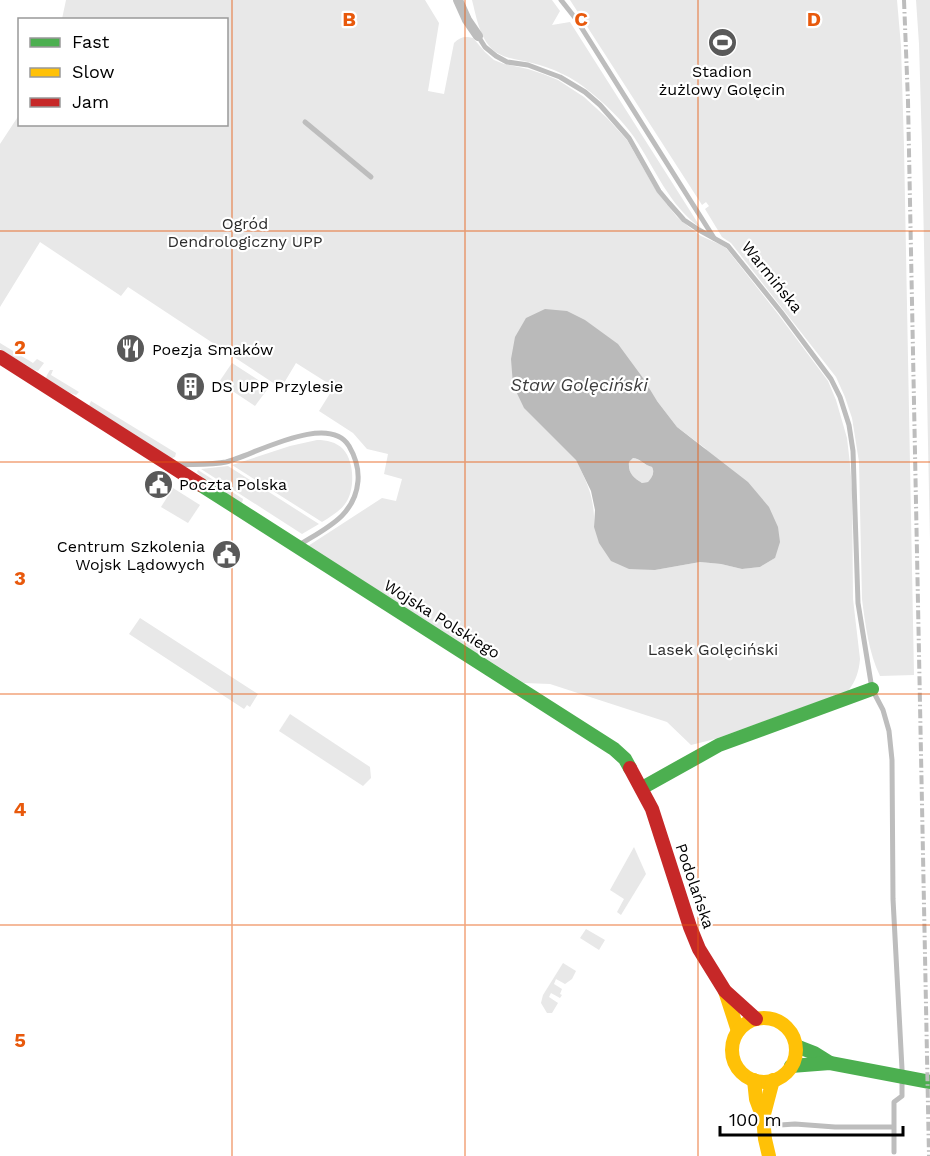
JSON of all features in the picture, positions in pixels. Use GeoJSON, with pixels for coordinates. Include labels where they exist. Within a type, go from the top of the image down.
{"type":"FeatureCollection","features":[{"type":"Feature","properties":{"kind":"street","name":"Warmińska"},"geometry":{"type":"LineString","coordinates":[[458,0],[467,20],[478,36]]}},
{"type":"Feature","properties":{"kind":"street","name":"Wojska Polskiego"},"geometry":{"type":"LineString","coordinates":[[0,357],[614,749],[625,759],[642,788]]}},
{"type":"Feature","properties":{"kind":"street"},"geometry":{"type":"LineString","coordinates":[[642,788],[719,745],[872,688]]}},
{"type":"Feature","properties":{"kind":"street","name":"Podolańska"},"geometry":{"type":"LineString","coordinates":[[642,788],[652,809],[699,949],[725,991],[756,1019]]}},
{"type":"Feature","properties":{"kind":"street","name":"Podolańska"},"geometry":{"type":"LineString","coordinates":[[725,991],[738,1031]]}},
{"type":"Feature","properties":{"kind":"street"},"geometry":{"type":"LineString","coordinates":[[756,1019],[774,1019],[782,1023],[789,1030],[795,1046],[795,1056],[791,1066],[780,1077],[764,1082],[746,1077],[735,1064],[732,1055],[734,1038],[738,1031],[743,1025],[756,1019]]}},
{"type":"Feature","properties":{"kind":"street"},"geometry":{"type":"LineString","coordinates":[[795,1046],[814,1053],[830,1063]]}},
{"type":"Feature","properties":{"kind":"street"},"geometry":{"type":"LineString","coordinates":[[791,1066],[830,1063],[930,1082]]}},
{"type":"Feature","properties":{"kind":"street"},"geometry":{"type":"LineString","coordinates":[[754,1080],[769,1156]]}},
{"type":"Feature","properties":{"kind":"street"},"geometry":{"type":"LineString","coordinates":[[763,1122],[773,1080]]}},
{"type":"Feature","properties":{"kind":"lane"},"geometry":{"type":"LineString","coordinates":[[561,0],[576,19],[714,238]]}},
{"type":"Feature","properties":{"kind":"lane","name":"Warmińska"},"geometry":{"type":"LineString","coordinates":[[478,36],[485,47],[496,57],[507,62],[528,65],[560,77],[585,92],[604,110],[629,138],[659,190],[684,220],[728,246],[831,379],[840,397],[849,425],[853,450],[858,603],[872,688],[883,710],[889,731],[892,760],[893,899],[902,1069],[902,1096],[894,1102],[894,1152]]}},
{"type":"Feature","properties":{"kind":"lane"},"geometry":{"type":"LineString","coordinates":[[305,122],[371,177]]}},
{"type":"Feature","properties":{"kind":"lane"},"geometry":{"type":"LineString","coordinates":[[171,465],[225,462],[309,434],[336,435],[347,442],[356,456],[358,468],[358,479],[351,507],[342,517],[296,546]]}},
{"type":"Feature","properties":{"kind":"lane"},"geometry":{"type":"LineString","coordinates":[[763,1122],[835,1127],[893,1127]]}},
{"type":"Feature","properties":{"kind":"green space"},"geometry":{"type":"Polygon","coordinates":[[[66,0],[425,0],[439,23],[428,91],[444,94],[454,43],[467,37],[473,38],[494,60],[558,80],[584,97],[627,140],[657,192],[677,217],[701,236],[726,248],[828,381],[847,438],[852,490],[853,599],[860,659],[857,676],[848,691],[715,739],[691,745],[667,722],[550,684],[524,683],[308,546],[382,498],[396,501],[402,479],[384,474],[388,454],[367,449],[353,433],[319,411],[334,387],[296,363],[281,388],[128,287],[121,296],[40,242],[0,307],[0,144],[18,117],[18,126],[228,126],[228,18],[62,18],[66,0]],[[657,401],[576,460],[590,492],[594,527],[655,570],[700,562],[742,569],[760,567],[775,558],[705,448],[677,427],[657,401]]]}},
{"type":"Feature","properties":{"kind":"green space"},"geometry":{"type":"Polygon","coordinates":[[[472,0],[552,0],[560,11],[552,25],[570,22],[701,228],[671,198],[630,131],[595,96],[576,81],[562,74],[494,51],[486,42],[481,31],[472,0]]]}},
{"type":"Feature","properties":{"kind":"green space"},"geometry":{"type":"Polygon","coordinates":[[[570,0],[897,0],[901,46],[904,147],[914,675],[880,676],[870,648],[862,599],[859,462],[852,418],[836,377],[731,243],[722,237],[705,209],[709,206],[706,202],[702,205],[570,0]]]}},
{"type":"Feature","properties":{"kind":"green space"},"geometry":{"type":"Polygon","coordinates":[[[916,0],[930,0],[930,542],[922,146],[916,0]]]}},
{"type":"Feature","properties":{"kind":"green space"},"geometry":{"type":"Polygon","coordinates":[[[0,343],[33,363],[37,359],[44,363],[38,371],[34,370],[0,349],[0,343]]]}},
{"type":"Feature","properties":{"kind":"green space"},"geometry":{"type":"Polygon","coordinates":[[[232,363],[269,387],[255,406],[219,382],[232,363]]]}},
{"type":"Feature","properties":{"kind":"green space"},"geometry":{"type":"Polygon","coordinates":[[[50,370],[53,370],[51,375],[79,392],[76,395],[70,393],[46,378],[50,370]]]}},
{"type":"Feature","properties":{"kind":"green space"},"geometry":{"type":"Polygon","coordinates":[[[91,401],[176,453],[175,457],[165,455],[89,406],[91,401]]]}},
{"type":"Feature","properties":{"kind":"green space"},"geometry":{"type":"Polygon","coordinates":[[[317,440],[331,442],[343,449],[352,469],[351,492],[345,504],[322,522],[232,465],[290,446],[317,440]]]}},
{"type":"Feature","properties":{"kind":"green space"},"geometry":{"type":"Polygon","coordinates":[[[633,458],[652,467],[653,475],[648,482],[642,483],[632,474],[629,462],[633,458]]]}},
{"type":"Feature","properties":{"kind":"green space"},"geometry":{"type":"Polygon","coordinates":[[[228,466],[319,524],[302,534],[201,469],[228,466]]]}},
{"type":"Feature","properties":{"kind":"green space"},"geometry":{"type":"Polygon","coordinates":[[[198,470],[243,499],[242,503],[204,480],[197,472],[198,470]]]}},
{"type":"Feature","properties":{"kind":"green space"},"geometry":{"type":"Polygon","coordinates":[[[173,488],[200,505],[188,523],[161,507],[173,488]]]}},
{"type":"Feature","properties":{"kind":"green space"},"geometry":{"type":"Polygon","coordinates":[[[140,618],[258,694],[250,707],[247,705],[244,709],[129,634],[140,618]]]}},
{"type":"Feature","properties":{"kind":"green space"},"geometry":{"type":"Polygon","coordinates":[[[290,714],[370,767],[371,778],[363,786],[279,731],[290,714]]]}},
{"type":"Feature","properties":{"kind":"green space"},"geometry":{"type":"Polygon","coordinates":[[[634,847],[646,874],[621,915],[617,912],[624,899],[610,890],[634,847]]]}},
{"type":"Feature","properties":{"kind":"green space"},"geometry":{"type":"Polygon","coordinates":[[[586,929],[605,940],[599,950],[580,938],[586,929]]]}},
{"type":"Feature","properties":{"kind":"green space"},"geometry":{"type":"Polygon","coordinates":[[[563,963],[576,971],[572,979],[565,984],[556,979],[554,984],[562,989],[560,994],[562,995],[560,998],[551,993],[549,997],[558,1003],[552,1013],[547,1013],[541,1003],[543,995],[563,963]]]}},
{"type":"Feature","properties":{"kind":"water","name":"Staw Golęciński"},"geometry":{"type":"Polygon","coordinates":[[[545,309],[567,311],[585,320],[618,344],[677,427],[748,482],[769,507],[778,527],[780,542],[775,558],[760,567],[742,569],[700,562],[655,570],[629,569],[611,561],[599,543],[594,527],[595,510],[591,491],[576,460],[524,408],[513,385],[511,359],[515,337],[526,318],[545,309]],[[633,458],[629,462],[630,472],[642,483],[648,482],[653,475],[652,467],[633,458]]]}},
{"type":"Feature","properties":{"kind":"railway"},"geometry":{"type":"LineString","coordinates":[[904,0],[908,101],[929,1156]]}},
{"type":"Feature","properties":{"kind":"traffic: fast"},"geometry":{"type":"LineString","coordinates":[[201,485],[614,749],[625,759],[630,768]]}},
{"type":"Feature","properties":{"kind":"traffic: fast"},"geometry":{"type":"LineString","coordinates":[[642,788],[719,745],[872,689]]}},
{"type":"Feature","properties":{"kind":"traffic: fast"},"geometry":{"type":"LineString","coordinates":[[796,1046],[830,1063]]}},
{"type":"Feature","properties":{"kind":"traffic: fast"},"geometry":{"type":"LineString","coordinates":[[791,1066],[830,1063],[930,1082]]}},
{"type":"Feature","properties":{"kind":"traffic: slow"},"geometry":{"type":"LineString","coordinates":[[725,991],[738,1031]]}},
{"type":"Feature","properties":{"kind":"traffic: slow"},"geometry":{"type":"LineString","coordinates":[[764,1018],[782,1024],[790,1032],[796,1050],[790,1068],[782,1076],[764,1082],[746,1076],[738,1068],[732,1050],[738,1032],[746,1024],[764,1018]]}},
{"type":"Feature","properties":{"kind":"traffic: slow"},"geometry":{"type":"LineString","coordinates":[[754,1080],[769,1156]]}},
{"type":"Feature","properties":{"kind":"traffic: slow"},"geometry":{"type":"LineString","coordinates":[[763,1118],[773,1080]]}},
{"type":"Feature","properties":{"kind":"traffic: jam"},"geometry":{"type":"LineString","coordinates":[[0,357],[201,485]]}},
{"type":"Feature","properties":{"kind":"traffic: jam"},"geometry":{"type":"LineString","coordinates":[[630,768],[652,809],[699,949],[725,991],[756,1019]]}},
{"type":"Feature","properties":{"kind":"place","name":"Stadion żużlowy Golęcin"},"geometry":{"type":"Point","coordinates":[722,43]}},
{"type":"Feature","properties":{"kind":"place","name":"Poezja Smaków"},"geometry":{"type":"Point","coordinates":[131,349]}},
{"type":"Feature","properties":{"kind":"place","name":"DS UPP Przylesie"},"geometry":{"type":"Point","coordinates":[190,386]}},
{"type":"Feature","properties":{"kind":"place","name":"Poczta Polska"},"geometry":{"type":"Point","coordinates":[158,484]}},
{"type":"Feature","properties":{"kind":"place","name":"Centrum Szkolenia Wojsk Lądowych"},"geometry":{"type":"Point","coordinates":[226,555]}},
{"type":"Feature","properties":{"kind":"park label","name":"Ogród Dendrologiczny UPP"},"geometry":{"type":"Point","coordinates":[245,232]}},
{"type":"Feature","properties":{"kind":"park label","name":"Lasek Golęciński"},"geometry":{"type":"Point","coordinates":[713,649]}}]}
